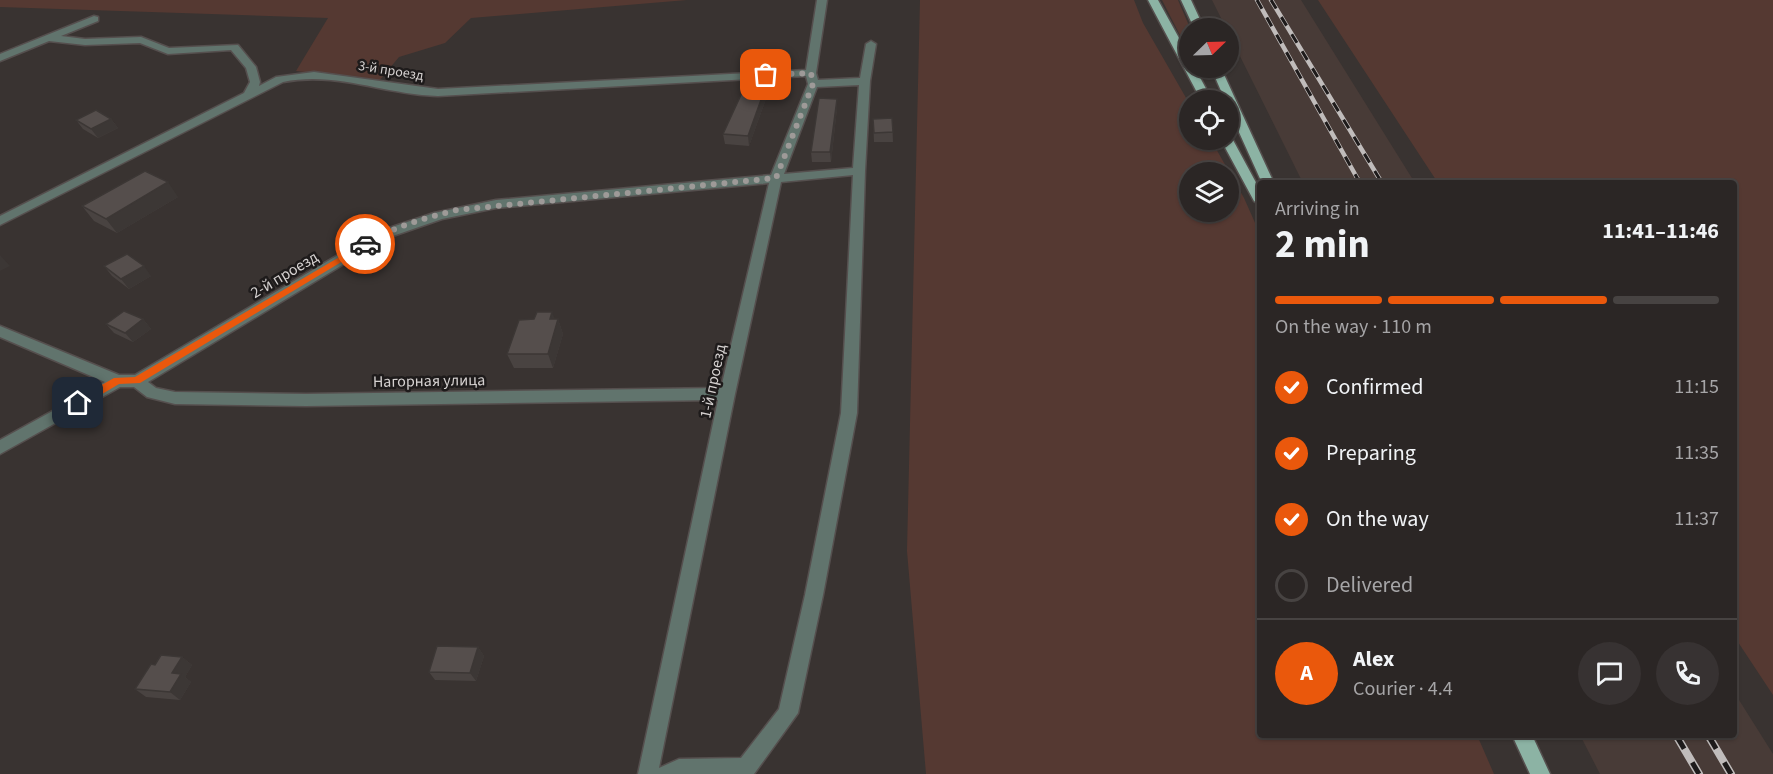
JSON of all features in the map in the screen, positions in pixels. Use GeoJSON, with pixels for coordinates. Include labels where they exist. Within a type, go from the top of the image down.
{"type":"FeatureCollection","features":[{"type":"Feature","properties":{"kind":"main road"},"geometry":{"type":"LineString","coordinates":[[1153,0],[1201,90]]}},
{"type":"Feature","properties":{"kind":"main road"},"geometry":{"type":"LineString","coordinates":[[1185,0],[1193,18]]}},
{"type":"Feature","properties":{"kind":"main road"},"geometry":{"type":"LineString","coordinates":[[1221,78],[1267,180]]}},
{"type":"Feature","properties":{"kind":"main road"},"geometry":{"type":"LineString","coordinates":[[1232,150],[1257,195]]}},
{"type":"Feature","properties":{"kind":"main road"},"geometry":{"type":"LineString","coordinates":[[1523,738],[1540,774]]}},
{"type":"Feature","properties":{"kind":"street","name":"1-й проезд"},"geometry":{"type":"LineString","coordinates":[[648,774],[727,394],[776,178],[812,78],[822,0]]}},
{"type":"Feature","properties":{"kind":"street"},"geometry":{"type":"LineString","coordinates":[[0,58],[94,19]]}},
{"type":"Feature","properties":{"kind":"street"},"geometry":{"type":"LineString","coordinates":[[48,38],[85,42],[141,40],[168,51],[234,47],[251,67],[255,82],[247,97]]}},
{"type":"Feature","properties":{"kind":"street"},"geometry":{"type":"LineString","coordinates":[[667,774],[680,769],[746,768],[788,713],[814,596],[849,413],[859,171],[865,81],[871,44]]}},
{"type":"Feature","properties":{"kind":"street","name":"3-й проезд"},"geometry":{"type":"LineString","coordinates":[[0,221],[280,79],[298,74],[319,74],[420,91],[459,92],[812,78],[865,81]]}},
{"type":"Feature","properties":{"kind":"street","name":"2-й проезд"},"geometry":{"type":"LineString","coordinates":[[137,381],[382,235],[422,218],[496,204],[859,171]]}},
{"type":"Feature","properties":{"kind":"street"},"geometry":{"type":"LineString","coordinates":[[0,331],[118,381],[137,381]]}},
{"type":"Feature","properties":{"kind":"street"},"geometry":{"type":"LineString","coordinates":[[0,448],[118,381]]}},
{"type":"Feature","properties":{"kind":"street","name":"Нагорная улица"},"geometry":{"type":"LineString","coordinates":[[137,381],[152,393],[175,398],[306,400],[727,394]]}},
{"type":"Feature","properties":{"kind":"shaded area"},"geometry":{"type":"Polygon","coordinates":[[[0,0],[687,0],[471,18],[445,43],[399,57],[379,81],[296,71],[328,18],[0,7],[0,0]]]}},
{"type":"Feature","properties":{"kind":"shaded area"},"geometry":{"type":"Polygon","coordinates":[[[920,0],[1134,0],[1143,23],[1182,90],[1179,90],[1179,150],[1217,150],[1224,162],[1179,162],[1179,222],[1239,222],[1239,189],[1257,227],[1257,738],[1478,738],[1494,774],[926,774],[907,551],[920,0]]]}},
{"type":"Feature","properties":{"kind":"shaded area"},"geometry":{"type":"Polygon","coordinates":[[[1162,0],[1178,0],[1186,18],[1179,18],[1179,33],[1162,0]]]}},
{"type":"Feature","properties":{"kind":"shaded area"},"geometry":{"type":"Polygon","coordinates":[[[1212,0],[1301,0],[1413,180],[1302,180],[1239,54],[1239,18],[1221,18],[1212,0]]]}},
{"type":"Feature","properties":{"kind":"shaded area"},"geometry":{"type":"Polygon","coordinates":[[[1318,0],[1773,0],[1773,695],[1737,641],[1737,180],[1436,180],[1318,0]]]}},
{"type":"Feature","properties":{"kind":"shaded area"},"geometry":{"type":"Polygon","coordinates":[[[1737,697],[1773,754],[1773,774],[1600,774],[1582,738],[1737,738],[1737,697]]]}},
{"type":"Feature","properties":{"kind":"building"},"geometry":{"type":"Polygon","coordinates":[[[746,84],[766,86],[748,136],[723,134],[746,84]]]}},
{"type":"Feature","properties":{"kind":"building"},"geometry":{"type":"Polygon","coordinates":[[[819,98],[837,99],[830,152],[811,152],[819,98]]]}},
{"type":"Feature","properties":{"kind":"building"},"geometry":{"type":"Polygon","coordinates":[[[96,110],[111,119],[91,129],[76,120],[96,110]]]}},
{"type":"Feature","properties":{"kind":"building"},"geometry":{"type":"Polygon","coordinates":[[[892,118],[893,132],[874,133],[873,119],[892,118]]]}},
{"type":"Feature","properties":{"kind":"building"},"geometry":{"type":"Polygon","coordinates":[[[145,171],[168,182],[106,219],[82,206],[145,171]]]}},
{"type":"Feature","properties":{"kind":"building"},"geometry":{"type":"Polygon","coordinates":[[[127,254],[144,266],[121,279],[104,266],[127,254]]]}},
{"type":"Feature","properties":{"kind":"building"},"geometry":{"type":"Polygon","coordinates":[[[124,311],[143,319],[125,333],[106,324],[124,311]]]}},
{"type":"Feature","properties":{"kind":"building"},"geometry":{"type":"Polygon","coordinates":[[[537,312],[552,312],[550,319],[558,319],[548,354],[507,354],[519,320],[534,319],[537,312]]]}},
{"type":"Feature","properties":{"kind":"building"},"geometry":{"type":"Polygon","coordinates":[[[437,646],[478,647],[470,673],[429,672],[437,646]]]}},
{"type":"Feature","properties":{"kind":"building"},"geometry":{"type":"Polygon","coordinates":[[[161,655],[182,657],[172,673],[181,674],[170,692],[135,689],[151,664],[155,665],[161,655]]]}},
{"type":"Feature","properties":{"kind":"railway"},"geometry":{"type":"LineString","coordinates":[[1257,0],[1358,180]]}},
{"type":"Feature","properties":{"kind":"railway"},"geometry":{"type":"LineString","coordinates":[[1271,0],[1380,180]]}},
{"type":"Feature","properties":{"kind":"railway"},"geometry":{"type":"LineString","coordinates":[[1678,738],[1699,774]]}},
{"type":"Feature","properties":{"kind":"railway"},"geometry":{"type":"LineString","coordinates":[[1710,738],[1731,774]]}},
{"type":"Feature","properties":{"kind":"way so far"},"geometry":{"type":"LineString","coordinates":[[365,244],[422,218],[457,210],[496,204],[776,178],[813,84],[811,73],[766,75]]}},
{"type":"Feature","properties":{"kind":"route"},"geometry":{"type":"LineString","coordinates":[[78,403],[118,381],[137,381],[365,244]]}}]}
